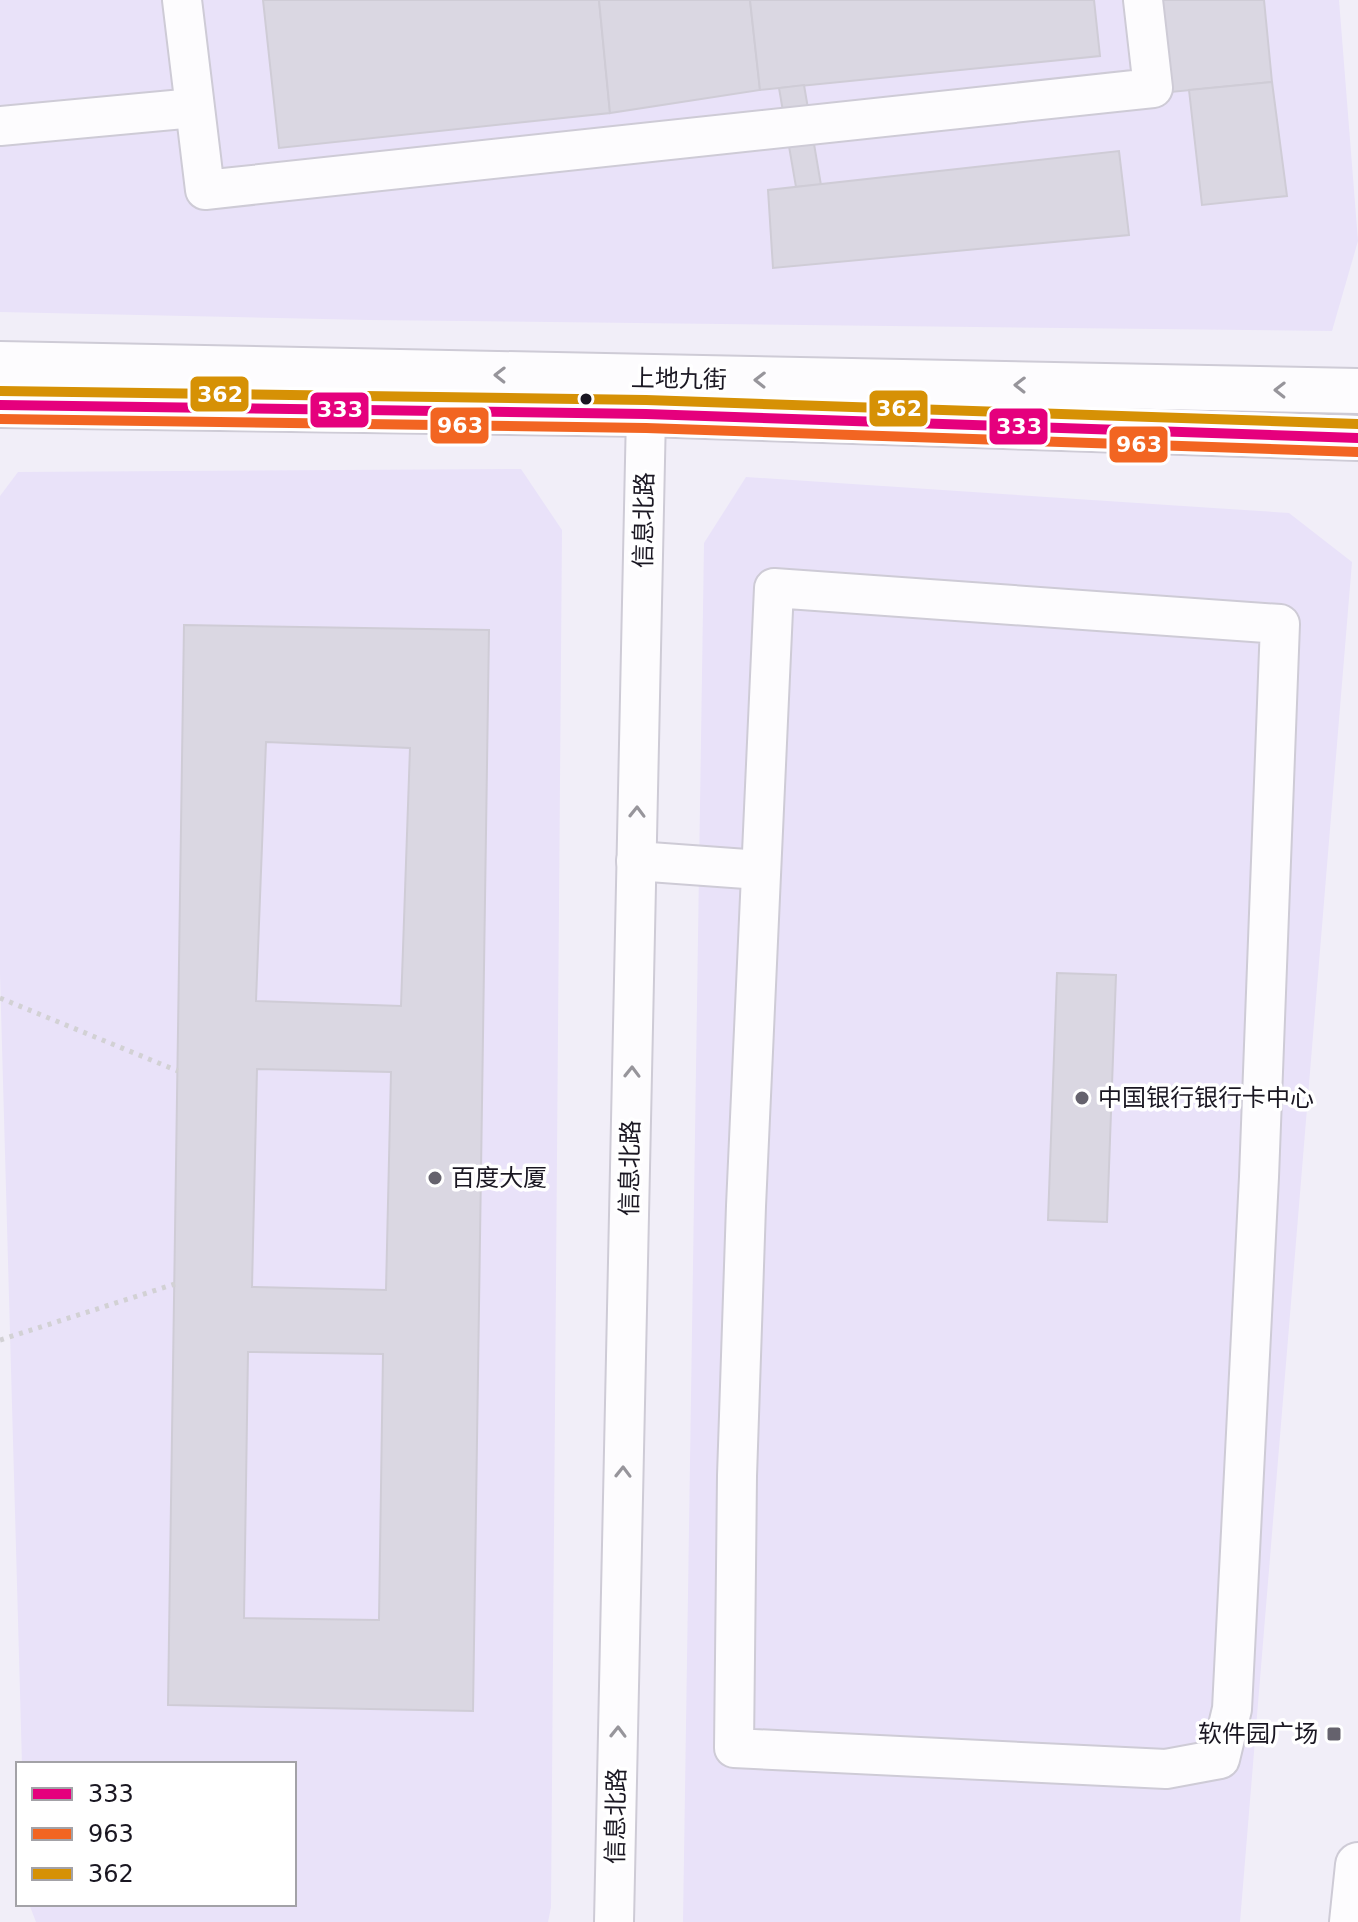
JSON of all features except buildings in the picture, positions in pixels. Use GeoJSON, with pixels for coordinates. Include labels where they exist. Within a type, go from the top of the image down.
{"type":"FeatureCollection","features":[{"type":"Feature","properties":{"kind":"main road","name":"上地九街"},"geometry":{"type":"LineString","coordinates":[[0,364],[1358,391]]}},
{"type":"Feature","properties":{"kind":"main road","name":"上地九街"},"geometry":{"type":"LineString","coordinates":[[0,405],[646,414],[1358,438]]}},
{"type":"Feature","properties":{"kind":"main road"},"geometry":{"type":"LineString","coordinates":[[1352,1922],[1358,1865]]}},
{"type":"Feature","properties":{"kind":"street"},"geometry":{"type":"LineString","coordinates":[[182,0],[205,190],[1153,88],[1143,0]]}},
{"type":"Feature","properties":{"kind":"street"},"geometry":{"type":"LineString","coordinates":[[0,126],[194,108]]}},
{"type":"Feature","properties":{"kind":"street","name":"信息北路"},"geometry":{"type":"LineString","coordinates":[[614,1922],[646,414]]}},
{"type":"Feature","properties":{"kind":"street"},"geometry":{"type":"LineString","coordinates":[[774,588],[1280,624],[1259,1177],[1232,1709],[1220,1759],[1166,1769],[734,1748],[737,1460],[760,870],[774,588]]}},
{"type":"Feature","properties":{"kind":"street"},"geometry":{"type":"LineString","coordinates":[[636,861],[760,870]]}},
{"type":"Feature","properties":{"kind":"path"},"geometry":{"type":"LineString","coordinates":[[0,998],[178,1071]]}},
{"type":"Feature","properties":{"kind":"path"},"geometry":{"type":"LineString","coordinates":[[0,1340],[175,1284]]}},
{"type":"Feature","properties":{"kind":"shaded area"},"geometry":{"type":"Polygon","coordinates":[[[0,0],[1339,0],[1358,241],[1332,331],[369,320],[0,312],[0,0]]]}},
{"type":"Feature","properties":{"kind":"shaded area"},"geometry":{"type":"Polygon","coordinates":[[[521,469],[562,530],[551,1907],[548,1922],[36,1922],[30,1906],[296,1906],[296,1762],[22,1762],[0,974],[0,496],[18,472],[521,469]]]}},
{"type":"Feature","properties":{"kind":"shaded area"},"geometry":{"type":"Polygon","coordinates":[[[746,477],[1289,513],[1352,562],[1240,1922],[683,1922],[704,543],[746,477]]]}},
{"type":"Feature","properties":{"kind":"transit line","name":"362"},"geometry":{"type":"LineString","coordinates":[[0,391],[646,400],[1358,424]]}},
{"type":"Feature","properties":{"kind":"transit line","name":"333"},"geometry":{"type":"LineString","coordinates":[[0,405],[646,414],[1358,438]]}},
{"type":"Feature","properties":{"kind":"transit line","name":"963"},"geometry":{"type":"LineString","coordinates":[[0,419],[646,428],[1358,452]]}},
{"type":"Feature","properties":{"kind":"place","name":"中国银行银行卡中心"},"geometry":{"type":"Point","coordinates":[1082,1098]}},
{"type":"Feature","properties":{"kind":"place","name":"百度大厦"},"geometry":{"type":"Point","coordinates":[435,1178]}},
{"type":"Feature","properties":{"kind":"place","name":"软件园广场"},"geometry":{"type":"Point","coordinates":[1334,1734]}}]}
